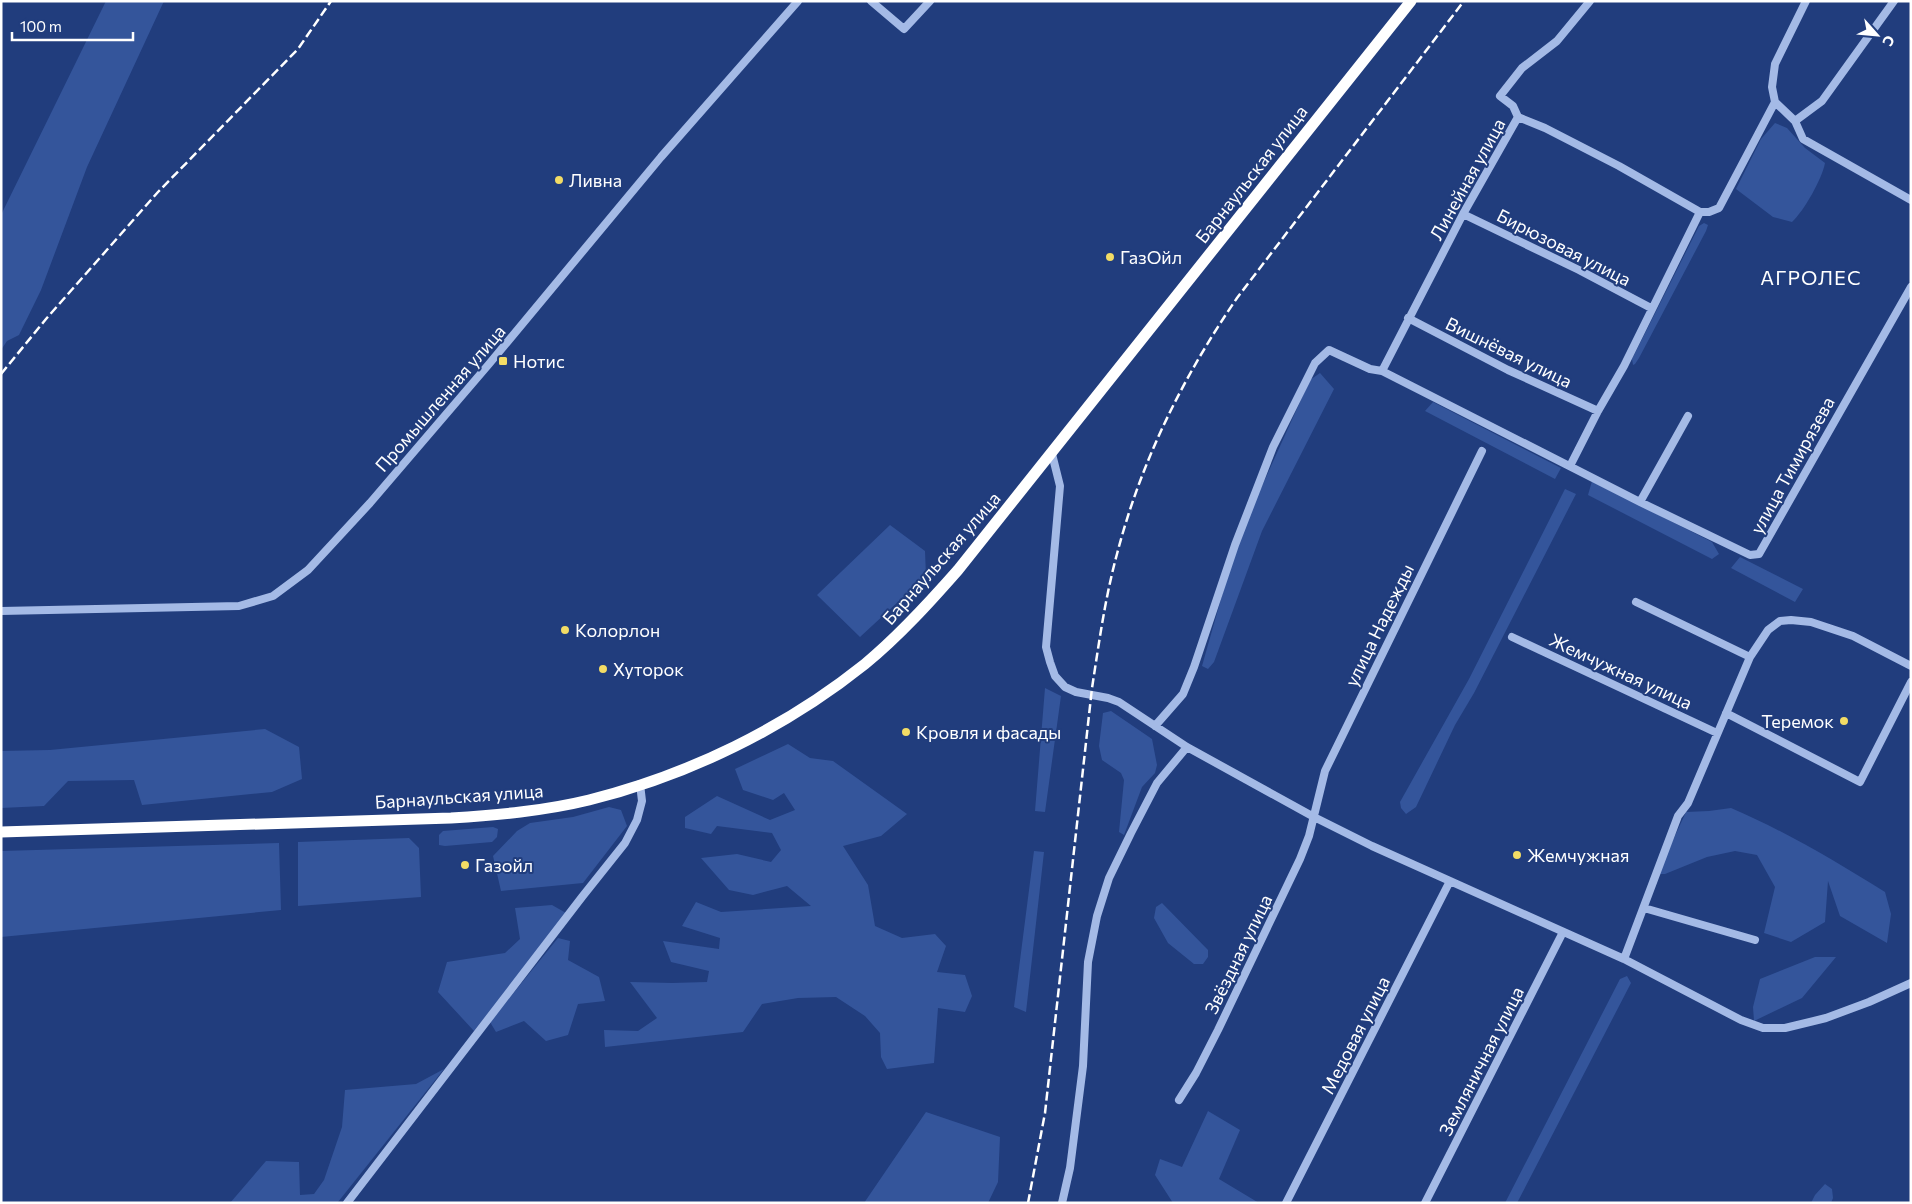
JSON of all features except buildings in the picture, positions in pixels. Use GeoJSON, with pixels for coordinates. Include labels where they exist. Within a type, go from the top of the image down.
{"type":"FeatureCollection","features":[{"type":"Feature","properties":{"kind":"highway","name":"Барнаульская улица"},"geometry":{"type":"LineString","coordinates":[[1,832],[477,816],[553,807],[589,800],[640,784],[700,762],[756,735],[818,698],[866,663],[925,607],[991,530],[1052,454],[1411,1]]}},
{"type":"Feature","properties":{"kind":"street","name":"Промышленная улица"},"geometry":{"type":"LineString","coordinates":[[1,611],[239,606],[273,596],[308,570],[370,503],[489,364],[661,157],[798,1]]}},
{"type":"Feature","properties":{"kind":"street"},"geometry":{"type":"LineString","coordinates":[[871,1],[904,29],[930,1]]}},
{"type":"Feature","properties":{"kind":"street","name":"Линейная улица"},"geometry":{"type":"LineString","coordinates":[[1382,371],[1463,214],[1518,117],[1513,106],[1500,96],[1522,68],[1557,41],[1590,1]]}},
{"type":"Feature","properties":{"kind":"street"},"geometry":{"type":"LineString","coordinates":[[1806,1],[1775,64],[1772,87],[1776,102],[1796,121],[1803,139],[1911,200]]}},
{"type":"Feature","properties":{"kind":"street"},"geometry":{"type":"LineString","coordinates":[[1796,121],[1822,101],[1894,1]]}},
{"type":"Feature","properties":{"kind":"street"},"geometry":{"type":"LineString","coordinates":[[1518,117],[1545,128],[1619,166],[1700,212],[1709,212],[1719,208],[1776,102]]}},
{"type":"Feature","properties":{"kind":"street"},"geometry":{"type":"LineString","coordinates":[[1570,466],[1624,366],[1700,212]]}},
{"type":"Feature","properties":{"kind":"street","name":"Бирюзовая улица"},"geometry":{"type":"LineString","coordinates":[[1463,214],[1579,270],[1651,308]]}},
{"type":"Feature","properties":{"kind":"street","name":"улица Тимирязева"},"geometry":{"type":"LineString","coordinates":[[1155,726],[1182,694],[1194,667],[1235,545],[1273,447],[1315,364],[1329,350],[1370,369],[1382,371],[1640,502],[1750,554],[1759,554],[1909,296],[1911,287]]}},
{"type":"Feature","properties":{"kind":"street","name":"Вишнёвая улица"},"geometry":{"type":"LineString","coordinates":[[1408,318],[1508,370],[1598,411]]}},
{"type":"Feature","properties":{"kind":"street"},"geometry":{"type":"LineString","coordinates":[[1640,502],[1688,416]]}},
{"type":"Feature","properties":{"kind":"street","name":"улица Надежды"},"geometry":{"type":"LineString","coordinates":[[1314,817],[1324,771],[1482,451]]}},
{"type":"Feature","properties":{"kind":"street"},"geometry":{"type":"LineString","coordinates":[[1052,454],[1060,486],[1046,647],[1055,676],[1066,687],[1076,692],[1119,702],[1186,747],[1314,817],[1450,881],[1624,959],[1741,1020],[1763,1028],[1785,1028],[1826,1018],[1869,1002],[1911,983]]}},
{"type":"Feature","properties":{"kind":"street"},"geometry":{"type":"LineString","coordinates":[[1636,602],[1750,657]]}},
{"type":"Feature","properties":{"kind":"street"},"geometry":{"type":"LineString","coordinates":[[1624,959],[1678,816],[1688,803],[1750,657],[1768,630],[1780,621],[1812,622],[1853,636],[1911,666]]}},
{"type":"Feature","properties":{"kind":"street","name":"Жемчужная улица"},"geometry":{"type":"LineString","coordinates":[[1512,637],[1717,733]]}},
{"type":"Feature","properties":{"kind":"street"},"geometry":{"type":"LineString","coordinates":[[1726,713],[1860,782],[1911,682]]}},
{"type":"Feature","properties":{"kind":"street"},"geometry":{"type":"LineString","coordinates":[[1062,1203],[1073,1150],[1083,1066],[1088,962],[1097,916],[1109,878],[1130,832],[1158,783],[1186,747]]}},
{"type":"Feature","properties":{"kind":"street"},"geometry":{"type":"LineString","coordinates":[[347,1203],[625,844],[637,820],[642,801],[640,784]]}},
{"type":"Feature","properties":{"kind":"street","name":"Звёздная улица"},"geometry":{"type":"LineString","coordinates":[[1180,1100],[1196,1073],[1264,936],[1300,859],[1314,817]]}},
{"type":"Feature","properties":{"kind":"street","name":"Медовая улица"},"geometry":{"type":"LineString","coordinates":[[1286,1203],[1450,881]]}},
{"type":"Feature","properties":{"kind":"street"},"geometry":{"type":"LineString","coordinates":[[1644,908],[1756,940]]}},
{"type":"Feature","properties":{"kind":"street","name":"Земляничная улица"},"geometry":{"type":"LineString","coordinates":[[1425,1203],[1563,932]]}},
{"type":"Feature","properties":{"kind":"shaded area"},"geometry":{"type":"Polygon","coordinates":[[[106,1],[164,1],[87,167],[41,290],[19,335],[7,341],[1,350],[1,215],[106,1]]]}},
{"type":"Feature","properties":{"kind":"shaded area"},"geometry":{"type":"Polygon","coordinates":[[[1775,123],[1787,128],[1805,148],[1825,163],[1812,194],[1792,222],[1773,217],[1736,189],[1761,139],[1775,123]]]}},
{"type":"Feature","properties":{"kind":"shaded area"},"geometry":{"type":"Polygon","coordinates":[[[1704,223],[1708,225],[1706,231],[1639,358],[1633,365],[1632,359],[1699,226],[1704,223]]]}},
{"type":"Feature","properties":{"kind":"shaded area"},"geometry":{"type":"Polygon","coordinates":[[[1320,373],[1334,389],[1262,531],[1214,662],[1208,669],[1202,666],[1238,539],[1310,380],[1320,373]]]}},
{"type":"Feature","properties":{"kind":"shaded area"},"geometry":{"type":"Polygon","coordinates":[[[1433,402],[1561,468],[1555,479],[1425,411],[1433,402]]]}},
{"type":"Feature","properties":{"kind":"shaded area"},"geometry":{"type":"Polygon","coordinates":[[[1592,481],[1712,542],[1719,554],[1712,559],[1588,495],[1592,481]]]}},
{"type":"Feature","properties":{"kind":"shaded area"},"geometry":{"type":"Polygon","coordinates":[[[1565,489],[1576,494],[1474,693],[1455,725],[1416,807],[1406,814],[1401,808],[1400,802],[1469,679],[1565,489]]]}},
{"type":"Feature","properties":{"kind":"shaded area"},"geometry":{"type":"Polygon","coordinates":[[[890,525],[925,551],[926,576],[860,637],[817,595],[890,525]]]}},
{"type":"Feature","properties":{"kind":"shaded area"},"geometry":{"type":"Polygon","coordinates":[[[1740,557],[1803,589],[1795,602],[1731,568],[1740,557]]]}},
{"type":"Feature","properties":{"kind":"shaded area"},"geometry":{"type":"Polygon","coordinates":[[[1045,688],[1061,696],[1045,812],[1035,811],[1045,688]]]}},
{"type":"Feature","properties":{"kind":"shaded area"},"geometry":{"type":"Polygon","coordinates":[[[1111,711],[1152,739],[1157,765],[1155,773],[1142,787],[1124,835],[1119,832],[1124,780],[1121,773],[1102,760],[1099,746],[1103,713],[1111,711]]]}},
{"type":"Feature","properties":{"kind":"shaded area"},"geometry":{"type":"Polygon","coordinates":[[[265,729],[299,747],[302,779],[272,792],[142,805],[134,780],[68,781],[44,806],[1,808],[1,751],[50,750],[265,729]]]}},
{"type":"Feature","properties":{"kind":"shaded area"},"geometry":{"type":"Polygon","coordinates":[[[788,744],[810,758],[833,761],[907,814],[881,836],[843,846],[868,885],[875,926],[902,938],[935,934],[946,946],[937,972],[965,975],[972,996],[965,1012],[938,1008],[934,1063],[887,1069],[881,1057],[880,1033],[865,1016],[836,997],[798,998],[762,1004],[743,1032],[605,1047],[604,1030],[638,1031],[657,1018],[630,982],[707,982],[709,971],[671,962],[663,941],[719,949],[720,938],[682,926],[696,902],[721,912],[811,906],[787,886],[753,895],[729,890],[701,858],[737,854],[771,862],[781,850],[772,833],[717,826],[711,834],[685,828],[685,817],[717,796],[770,820],[795,810],[784,793],[773,800],[743,790],[735,769],[788,744]]]}},
{"type":"Feature","properties":{"kind":"shaded area"},"geometry":{"type":"Polygon","coordinates":[[[609,807],[621,810],[627,826],[583,883],[501,891],[493,856],[517,831],[530,823],[573,817],[609,807]]]}},
{"type":"Feature","properties":{"kind":"shaded area"},"geometry":{"type":"Polygon","coordinates":[[[1731,808],[1829,858],[1885,892],[1891,914],[1887,943],[1840,916],[1828,881],[1825,922],[1791,942],[1764,933],[1775,887],[1757,855],[1735,851],[1707,857],[1665,874],[1660,874],[1667,853],[1686,812],[1731,808]]]}},
{"type":"Feature","properties":{"kind":"shaded area"},"geometry":{"type":"Polygon","coordinates":[[[493,827],[498,829],[497,837],[492,842],[439,845],[439,835],[443,831],[493,827]]]}},
{"type":"Feature","properties":{"kind":"shaded area"},"geometry":{"type":"Polygon","coordinates":[[[409,838],[419,848],[421,897],[298,906],[298,842],[409,838]]]}},
{"type":"Feature","properties":{"kind":"shaded area"},"geometry":{"type":"Polygon","coordinates":[[[279,843],[281,910],[1,937],[1,851],[279,843]]]}},
{"type":"Feature","properties":{"kind":"shaded area"},"geometry":{"type":"Polygon","coordinates":[[[1034,851],[1044,852],[1026,1012],[1014,1007],[1034,851]]]}},
{"type":"Feature","properties":{"kind":"shaded area"},"geometry":{"type":"Polygon","coordinates":[[[1162,903],[1208,950],[1208,957],[1203,964],[1194,964],[1168,943],[1154,918],[1156,907],[1162,903]]]}},
{"type":"Feature","properties":{"kind":"shaded area"},"geometry":{"type":"Polygon","coordinates":[[[552,905],[566,913],[474,1031],[438,992],[447,962],[505,953],[520,939],[515,908],[552,905]]]}},
{"type":"Feature","properties":{"kind":"shaded area"},"geometry":{"type":"Polygon","coordinates":[[[558,938],[570,941],[568,960],[599,977],[605,1001],[578,1004],[568,1035],[546,1041],[524,1021],[496,1032],[490,1022],[558,938]]]}},
{"type":"Feature","properties":{"kind":"shaded area"},"geometry":{"type":"Polygon","coordinates":[[[1815,957],[1836,957],[1802,998],[1754,1021],[1753,1007],[1760,979],[1815,957]]]}},
{"type":"Feature","properties":{"kind":"shaded area"},"geometry":{"type":"Polygon","coordinates":[[[1627,976],[1631,983],[1517,1203],[1505,1203],[1620,979],[1627,976]]]}},
{"type":"Feature","properties":{"kind":"shaded area"},"geometry":{"type":"Polygon","coordinates":[[[444,1069],[338,1202],[230,1203],[266,1161],[299,1162],[300,1195],[314,1194],[324,1180],[342,1127],[345,1090],[416,1084],[444,1069]]]}},
{"type":"Feature","properties":{"kind":"shaded area"},"geometry":{"type":"Polygon","coordinates":[[[1208,1111],[1240,1130],[1219,1179],[1259,1203],[1173,1203],[1155,1175],[1160,1159],[1182,1167],[1208,1111]]]}},
{"type":"Feature","properties":{"kind":"shaded area"},"geometry":{"type":"Polygon","coordinates":[[[926,1112],[1000,1137],[998,1182],[988,1203],[864,1203],[926,1112]]]}},
{"type":"Feature","properties":{"kind":"shaded area"},"geometry":{"type":"Polygon","coordinates":[[[1825,1184],[1832,1189],[1833,1198],[1831,1203],[1811,1203],[1815,1195],[1825,1184]]]}},
{"type":"Feature","properties":{"kind":"railway"},"geometry":{"type":"LineString","coordinates":[[1,374],[46,319],[158,192],[298,49],[331,1]]}},
{"type":"Feature","properties":{"kind":"railway"},"geometry":{"type":"LineString","coordinates":[[1028,1203],[1045,1113],[1097,654],[1113,571],[1138,486],[1151,453],[1182,389],[1217,328],[1237,298],[1464,1]]}},
{"type":"Feature","properties":{"kind":"place","name":"Ливна"},"geometry":{"type":"Point","coordinates":[559,180]}},
{"type":"Feature","properties":{"kind":"place","name":"ГазОйл"},"geometry":{"type":"Point","coordinates":[1110,257]}},
{"type":"Feature","properties":{"kind":"place","name":"Нотис"},"geometry":{"type":"Point","coordinates":[503,361]}},
{"type":"Feature","properties":{"kind":"place","name":"Колорлон"},"geometry":{"type":"Point","coordinates":[565,630]}},
{"type":"Feature","properties":{"kind":"place","name":"Хуторок"},"geometry":{"type":"Point","coordinates":[603,669]}},
{"type":"Feature","properties":{"kind":"place","name":"Теремок"},"geometry":{"type":"Point","coordinates":[1844,721]}},
{"type":"Feature","properties":{"kind":"place","name":"Кровля и фасады"},"geometry":{"type":"Point","coordinates":[906,732]}},
{"type":"Feature","properties":{"kind":"place","name":"Жемчужная"},"geometry":{"type":"Point","coordinates":[1517,855]}},
{"type":"Feature","properties":{"kind":"place","name":"Газойл"},"geometry":{"type":"Point","coordinates":[465,865]}},
{"type":"Feature","properties":{"kind":"district","name":"АГРОЛЕС"},"geometry":{"type":"Point","coordinates":[1811,277]}}]}
